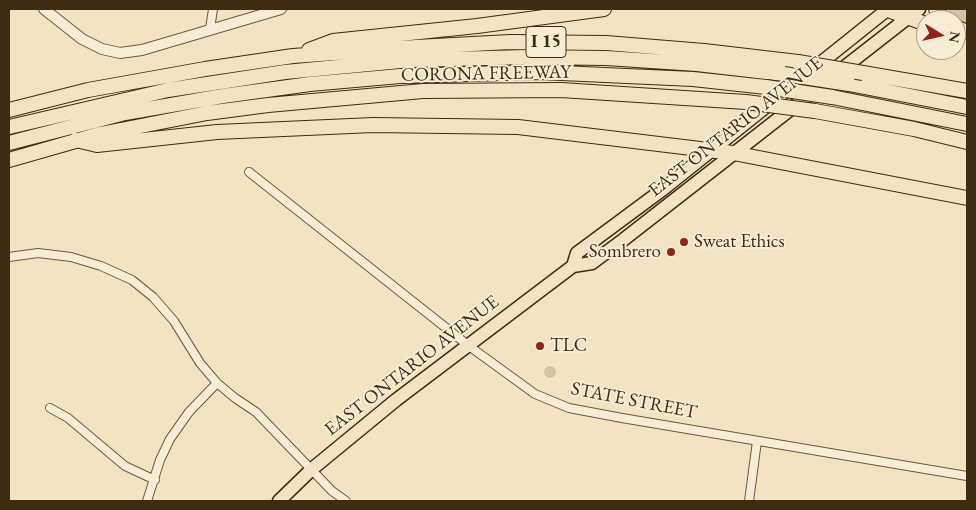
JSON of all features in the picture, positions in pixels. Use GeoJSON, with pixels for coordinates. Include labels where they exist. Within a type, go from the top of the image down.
{"type":"FeatureCollection","features":[{"type":"Feature","properties":{"kind":"highway"},"geometry":{"type":"LineString","coordinates":[[293,56],[333,41],[477,26],[604,9]]}},
{"type":"Feature","properties":{"kind":"highway"},"geometry":{"type":"LineString","coordinates":[[887,9],[913,11]]}},
{"type":"Feature","properties":{"kind":"highway","name":"CORONA FREEWAY"},"geometry":{"type":"LineString","coordinates":[[9,110],[88,90],[160,76],[293,56],[510,42],[606,43],[704,51],[798,62],[967,91]]}},
{"type":"Feature","properties":{"kind":"highway"},"geometry":{"type":"LineString","coordinates":[[9,127],[168,90],[286,72],[411,60],[528,57],[606,58],[697,64],[849,84],[967,107]]}},
{"type":"Feature","properties":{"kind":"highway"},"geometry":{"type":"LineString","coordinates":[[9,143],[125,113],[213,97],[310,84],[400,76],[539,72],[693,79],[766,87],[832,97],[967,124]]}},
{"type":"Feature","properties":{"kind":"highway","name":"CORONA FREEWAY"},"geometry":{"type":"LineString","coordinates":[[9,160],[76,140],[207,113],[268,104],[423,91],[561,90],[746,102],[815,111],[914,128],[967,142]]}},
{"type":"Feature","properties":{"kind":"highway"},"geometry":{"type":"LineString","coordinates":[[76,140],[97,146],[217,132],[373,125],[518,128],[733,153],[967,198]]}},
{"type":"Feature","properties":{"kind":"main road","name":"EAST ONTARIO AVENUE"},"geometry":{"type":"LineString","coordinates":[[573,266],[577,253],[711,151],[887,9]]}},
{"type":"Feature","properties":{"kind":"main road","name":"EAST ONTARIO AVENUE"},"geometry":{"type":"LineString","coordinates":[[279,501],[312,469],[396,400],[573,266],[592,263],[623,240],[913,11]]}},
{"type":"Feature","properties":{"kind":"main road"},"geometry":{"type":"LineString","coordinates":[[623,240],[622,228],[643,204]]}},
{"type":"Feature","properties":{"kind":"street"},"geometry":{"type":"LineString","coordinates":[[44,9],[82,39],[102,49],[120,53],[142,50],[281,9]]}},
{"type":"Feature","properties":{"kind":"street"},"geometry":{"type":"LineString","coordinates":[[210,29],[213,9]]}},
{"type":"Feature","properties":{"kind":"street","name":"STATE STREET"},"geometry":{"type":"LineString","coordinates":[[249,172],[469,346],[535,394],[569,408],[967,476]]}},
{"type":"Feature","properties":{"kind":"street"},"geometry":{"type":"LineString","coordinates":[[9,257],[38,253],[71,257],[101,266],[132,280],[153,298],[174,321],[200,364],[217,383],[256,412],[346,501]]}},
{"type":"Feature","properties":{"kind":"street"},"geometry":{"type":"LineString","coordinates":[[147,501],[160,460],[170,438],[189,412],[217,383]]}},
{"type":"Feature","properties":{"kind":"street"},"geometry":{"type":"LineString","coordinates":[[50,408],[68,418],[125,466],[155,480]]}},
{"type":"Feature","properties":{"kind":"street"},"geometry":{"type":"LineString","coordinates":[[749,501],[757,441]]}},
{"type":"Feature","properties":{"kind":"shaded area"},"geometry":{"type":"Polygon","coordinates":[[[967,9],[967,25],[966,10],[948,10],[967,9]]]}},
{"type":"Feature","properties":{"kind":"shaded area"},"geometry":{"type":"Polygon","coordinates":[[[548,366],[552,366],[556,372],[552,378],[548,378],[544,374],[544,370],[548,366]]]}},
{"type":"Feature","properties":{"kind":"place","name":"Sweat Ethics"},"geometry":{"type":"Point","coordinates":[684,242]}},
{"type":"Feature","properties":{"kind":"place","name":"Sombrero"},"geometry":{"type":"Point","coordinates":[671,252]}},
{"type":"Feature","properties":{"kind":"place","name":"TLC"},"geometry":{"type":"Point","coordinates":[540,346]}}]}
